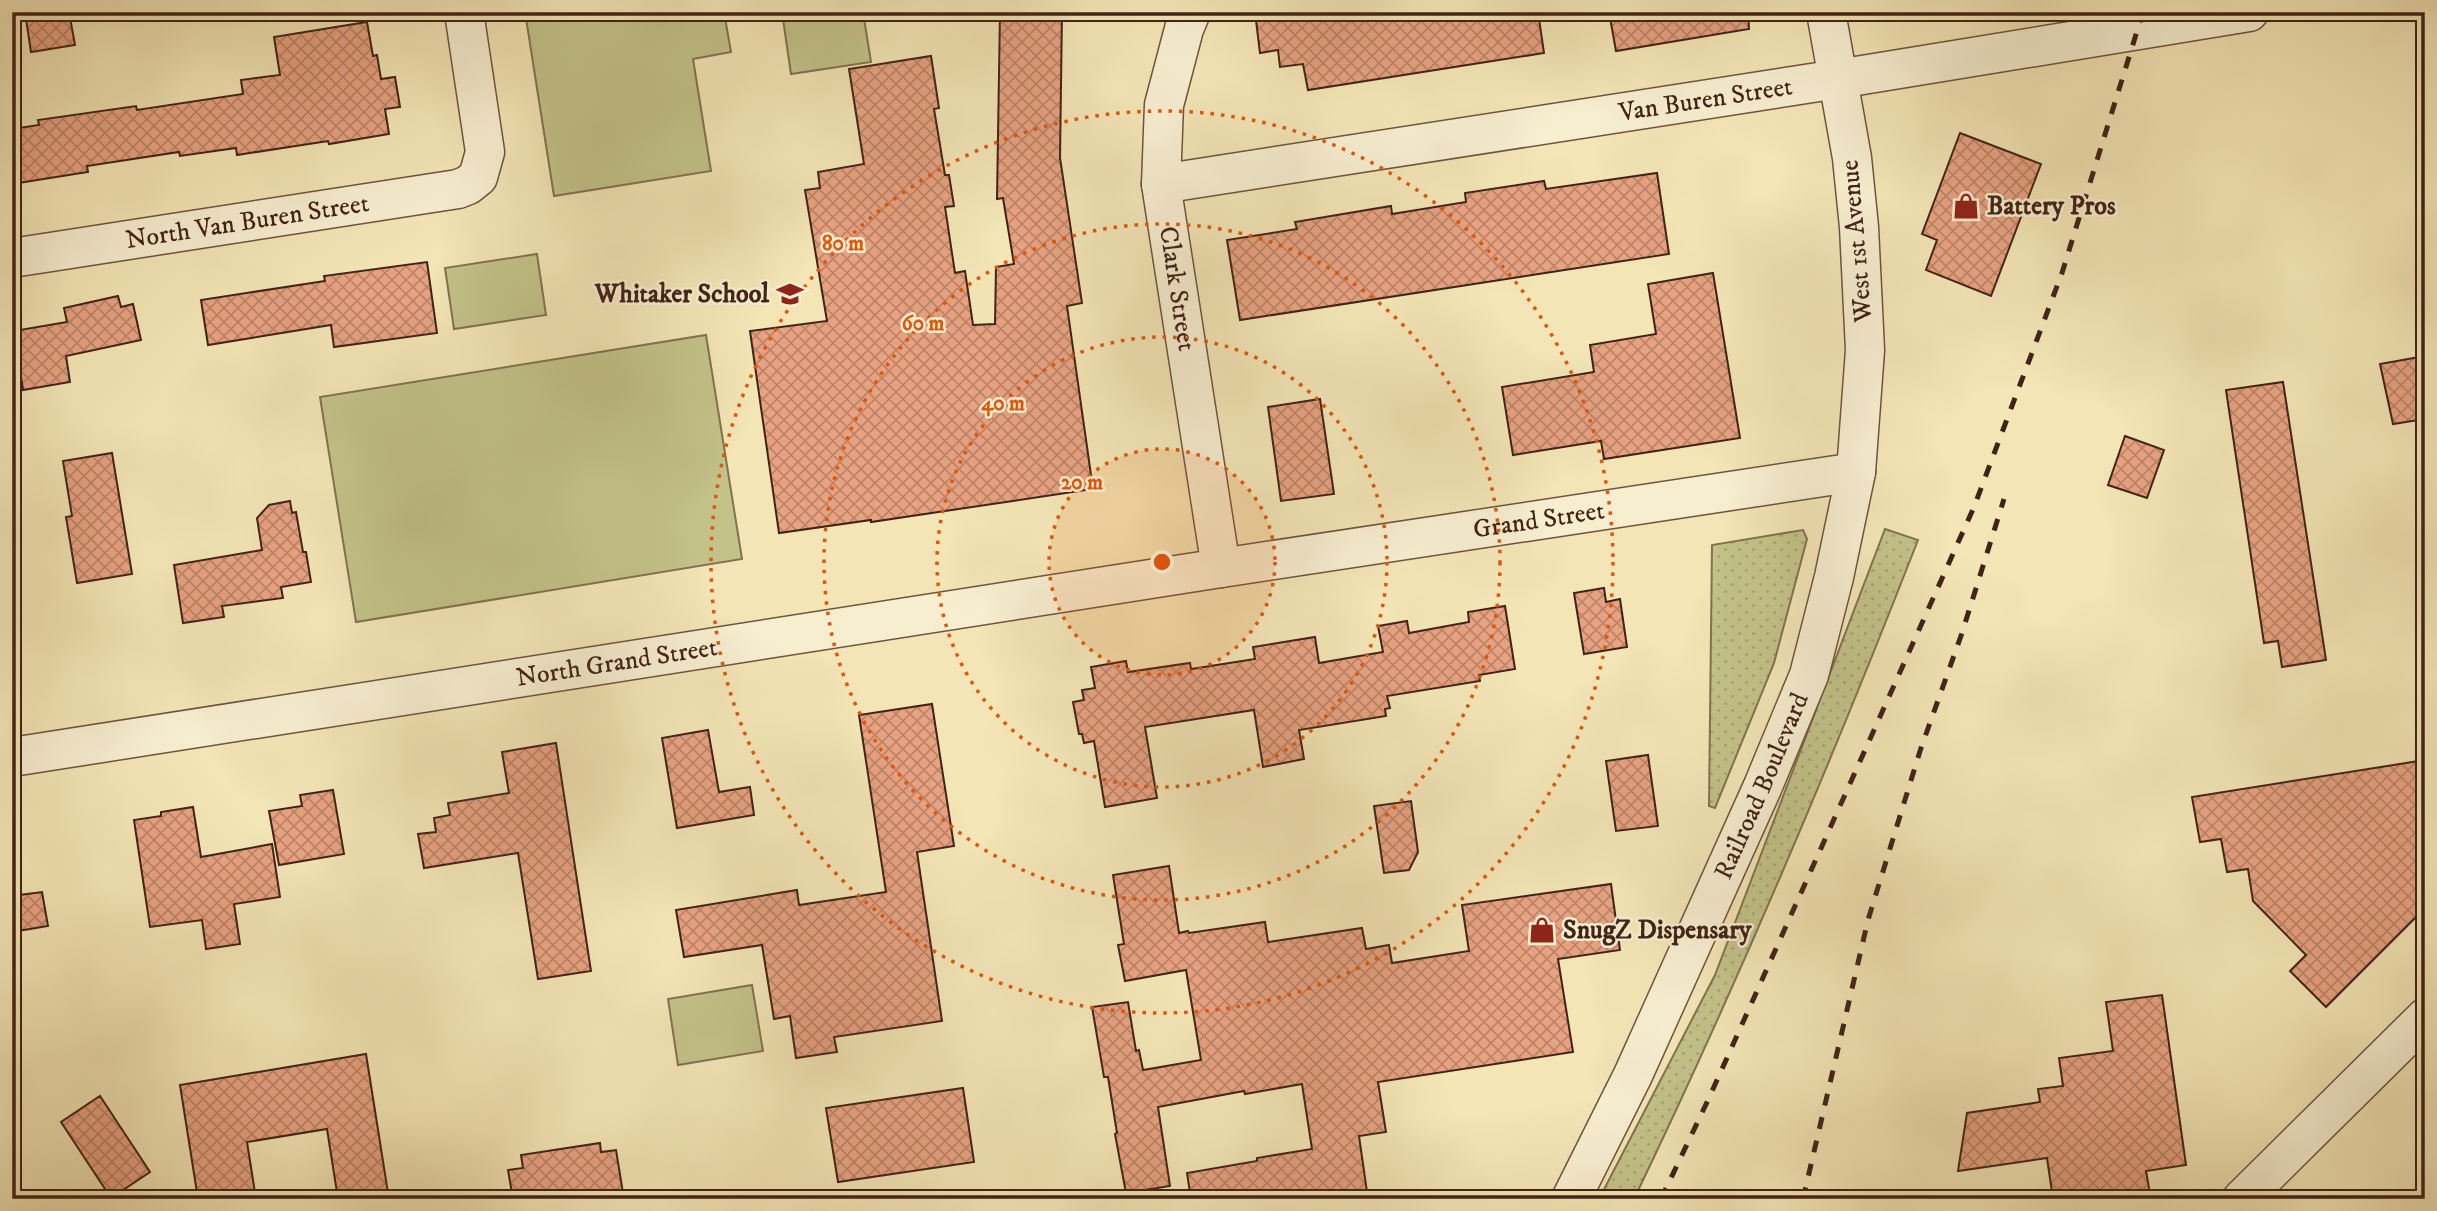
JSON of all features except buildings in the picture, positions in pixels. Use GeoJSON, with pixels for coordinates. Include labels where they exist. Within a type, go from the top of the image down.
{"type":"FeatureCollection","features":[{"type":"Feature","properties":{"kind":"street","name":"North Van Buren Street"},"geometry":{"type":"LineString","coordinates":[[12,258],[458,189],[468,185],[478,177],[485,152],[464,12]]}},
{"type":"Feature","properties":{"kind":"street","name":"Clark Street"},"geometry":{"type":"LineString","coordinates":[[1191,12],[1164,105],[1161,184],[1221,568]]}},
{"type":"Feature","properties":{"kind":"street","name":"West 1st Avenue"},"geometry":{"type":"LineString","coordinates":[[1826,12],[1852,158],[1859,227],[1865,349],[1856,472]]}},
{"type":"Feature","properties":{"kind":"street","name":"Van Buren Street"},"geometry":{"type":"LineString","coordinates":[[1161,184],[2249,12]]}},
{"type":"Feature","properties":{"kind":"street","name":"Grand Street"},"geometry":{"type":"LineString","coordinates":[[1221,568],[1856,472]]}},
{"type":"Feature","properties":{"kind":"street","name":"Railroad Boulevard"},"geometry":{"type":"LineString","coordinates":[[1572,1199],[1633,1074],[1714,895],[1763,786],[1808,675],[1834,577],[1856,472]]}},
{"type":"Feature","properties":{"kind":"street","name":"North Grand Street"},"geometry":{"type":"LineString","coordinates":[[12,757],[1221,568]]}},
{"type":"Feature","properties":{"kind":"street"},"geometry":{"type":"LineString","coordinates":[[2242,1199],[2425,1018]]}},
{"type":"Feature","properties":{"kind":"green space"},"geometry":{"type":"Polygon","coordinates":[[[525,12],[724,12],[731,52],[693,59],[711,171],[554,196],[525,12]]]}},
{"type":"Feature","properties":{"kind":"green space"},"geometry":{"type":"Polygon","coordinates":[[[782,12],[863,12],[871,62],[791,74],[782,12]]]}},
{"type":"Feature","properties":{"kind":"green space"},"geometry":{"type":"Polygon","coordinates":[[[537,254],[546,315],[454,329],[445,268],[537,254]]]}},
{"type":"Feature","properties":{"kind":"green space"},"geometry":{"type":"Polygon","coordinates":[[[706,335],[742,559],[356,622],[320,397],[706,335]]]}},
{"type":"Feature","properties":{"kind":"green space"},"geometry":{"type":"Polygon","coordinates":[[[1885,529],[1918,540],[1852,707],[1782,872],[1634,1199],[1599,1199],[1715,975],[1885,529]]]}},
{"type":"Feature","properties":{"kind":"green space"},"geometry":{"type":"Polygon","coordinates":[[[1803,530],[1807,539],[1774,663],[1715,808],[1709,806],[1712,545],[1803,530]]]}},
{"type":"Feature","properties":{"kind":"green space"},"geometry":{"type":"Polygon","coordinates":[[[752,985],[763,1051],[678,1065],[668,999],[752,985]]]}},
{"type":"Feature","properties":{"kind":"railway"},"geometry":{"type":"LineString","coordinates":[[1661,1199],[1709,1098],[1974,507],[2062,273],[2143,12]]}},
{"type":"Feature","properties":{"kind":"railway"},"geometry":{"type":"LineString","coordinates":[[1803,1199],[1868,920],[1920,751],[1962,633],[2004,499]]}},
{"type":"Feature","properties":{"kind":"place","name":"Battery Pros"},"geometry":{"type":"Point","coordinates":[1966,206]}},
{"type":"Feature","properties":{"kind":"place","name":"Whitaker School"},"geometry":{"type":"Point","coordinates":[790,294]}},
{"type":"Feature","properties":{"kind":"place","name":"SnugZ Dispensary"},"geometry":{"type":"Point","coordinates":[1542,930]}}]}
